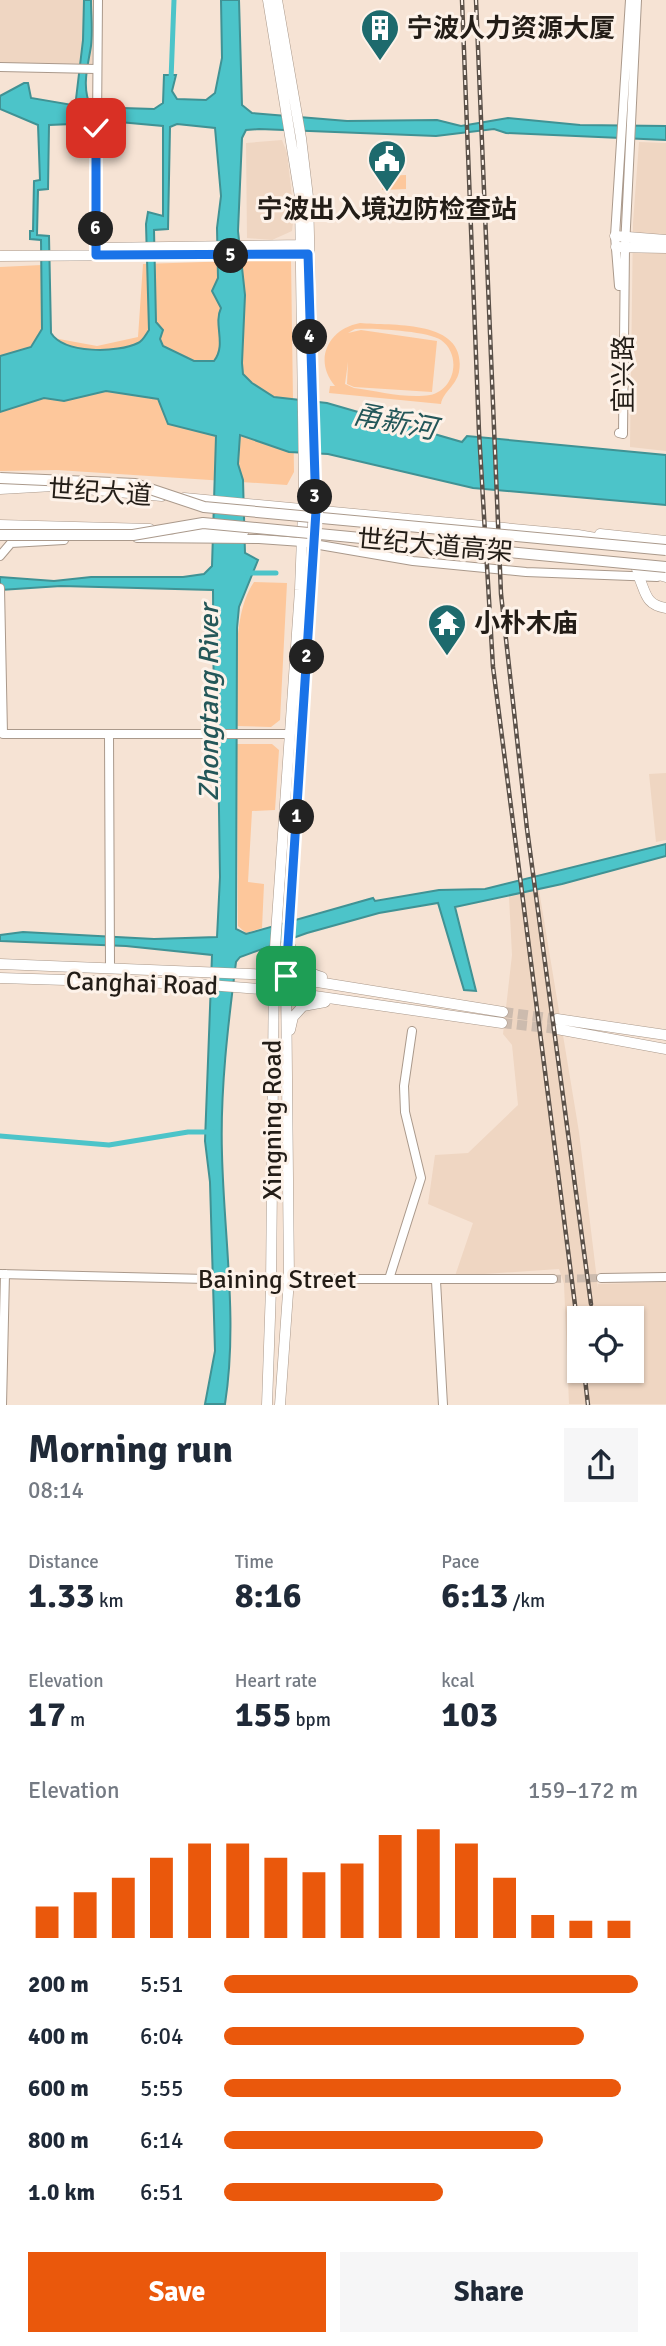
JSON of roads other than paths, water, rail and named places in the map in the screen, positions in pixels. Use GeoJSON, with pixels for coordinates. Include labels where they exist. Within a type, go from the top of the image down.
{"type":"FeatureCollection","features":[{"type":"Feature","properties":{"kind":"highway","name":"世纪大道高架"},"geometry":{"type":"LineString","coordinates":[[0,478],[135,484],[202,503],[666,551]]}},
{"type":"Feature","properties":{"kind":"highway","name":"世纪大道高架"},"geometry":{"type":"LineString","coordinates":[[0,535],[133,535],[200,527],[666,573]]}},
{"type":"Feature","properties":{"kind":"main road"},"geometry":{"type":"LineString","coordinates":[[268,0],[293,113]]}},
{"type":"Feature","properties":{"kind":"main road"},"geometry":{"type":"LineString","coordinates":[[277,0],[308,197],[303,249],[308,458]]}},
{"type":"Feature","properties":{"kind":"main road"},"geometry":{"type":"LineString","coordinates":[[620,242],[666,240]]}},
{"type":"Feature","properties":{"kind":"main road"},"geometry":{"type":"LineString","coordinates":[[620,242],[666,248]]}},
{"type":"Feature","properties":{"kind":"main road"},"geometry":{"type":"LineString","coordinates":[[0,249],[213,252],[303,249]]}},
{"type":"Feature","properties":{"kind":"main road"},"geometry":{"type":"LineString","coordinates":[[0,256],[96,252]]}},
{"type":"Feature","properties":{"kind":"main road","name":"Xingning Road"},"geometry":{"type":"LineString","coordinates":[[281,1405],[289,1279],[286,976],[306,591],[302,539],[308,458]]}},
{"type":"Feature","properties":{"kind":"main road","name":"Xingning Road"},"geometry":{"type":"LineString","coordinates":[[267,1405],[275,947],[289,734],[306,591],[313,569],[316,511],[308,458]]}},
{"type":"Feature","properties":{"kind":"main road","name":"世纪大道"},"geometry":{"type":"LineString","coordinates":[[0,489],[52,486],[202,503],[578,535]]}},
{"type":"Feature","properties":{"kind":"main road","name":"世纪大道"},"geometry":{"type":"LineString","coordinates":[[0,525],[200,527],[638,573],[666,573]]}},
{"type":"Feature","properties":{"kind":"main road"},"geometry":{"type":"LineString","coordinates":[[578,535],[595,533],[666,541]]}},
{"type":"Feature","properties":{"kind":"main road"},"geometry":{"type":"LineString","coordinates":[[578,535],[666,551]]}},
{"type":"Feature","properties":{"kind":"main road"},"geometry":{"type":"LineString","coordinates":[[638,573],[652,605],[666,608]]}},
{"type":"Feature","properties":{"kind":"main road","name":"Canghai Road"},"geometry":{"type":"LineString","coordinates":[[288,942],[293,956],[307,973],[367,989]]}},
{"type":"Feature","properties":{"kind":"main road","name":"Canghai Road"},"geometry":{"type":"LineString","coordinates":[[0,964],[110,966],[286,976],[367,989],[503,1017],[238,987],[0,978]]}},
{"type":"Feature","properties":{"kind":"main road","name":"Canghai Road"},"geometry":{"type":"LineString","coordinates":[[287,1048],[293,1017],[303,1006],[318,1001],[355,1005],[368,1003]]}},
{"type":"Feature","properties":{"kind":"main road"},"geometry":{"type":"LineString","coordinates":[[666,1035],[557,1024],[666,1049]]}},
{"type":"Feature","properties":{"kind":"street"},"geometry":{"type":"LineString","coordinates":[[96,252],[98,0]]}},
{"type":"Feature","properties":{"kind":"street","name":"宜兴路"},"geometry":{"type":"LineString","coordinates":[[630,0],[627,116],[630,141],[620,242],[622,436],[619,427],[619,292],[621,146],[627,116],[638,0]]}},
{"type":"Feature","properties":{"kind":"street"},"geometry":{"type":"LineString","coordinates":[[0,67],[96,69]]}},
{"type":"Feature","properties":{"kind":"street"},"geometry":{"type":"LineString","coordinates":[[0,556],[11,543],[20,541],[302,539]]}},
{"type":"Feature","properties":{"kind":"street"},"geometry":{"type":"LineString","coordinates":[[0,588],[3,734],[289,734]]}},
{"type":"Feature","properties":{"kind":"street"},"geometry":{"type":"LineString","coordinates":[[109,734],[110,966]]}},
{"type":"Feature","properties":{"kind":"street"},"geometry":{"type":"LineString","coordinates":[[389,1279],[421,1178],[405,1112],[404,1086],[412,1031]]}},
{"type":"Feature","properties":{"kind":"street"},"geometry":{"type":"LineString","coordinates":[[2,1274],[2,1405]]}},
{"type":"Feature","properties":{"kind":"street","name":"Baining Street"},"geometry":{"type":"LineString","coordinates":[[2,1274],[207,1279],[553,1279]]}},
{"type":"Feature","properties":{"kind":"street"},"geometry":{"type":"LineString","coordinates":[[601,1278],[666,1277]]}},
{"type":"Feature","properties":{"kind":"street"},"geometry":{"type":"LineString","coordinates":[[436,1281],[443,1405]]}},
{"type":"Feature","properties":{"kind":"water"},"geometry":{"type":"Polygon","coordinates":[[[84,0],[91,0],[92,40],[86,92],[91,107],[154,109],[163,103],[164,75],[176,75],[172,91],[177,99],[206,100],[215,93],[222,58],[221,0],[239,0],[242,105],[252,113],[347,121],[437,120],[461,126],[508,118],[580,125],[666,126],[666,140],[506,133],[494,129],[436,136],[259,129],[246,130],[242,138],[238,231],[245,295],[242,363],[243,374],[252,383],[274,397],[327,403],[462,442],[467,436],[666,455],[666,505],[473,488],[328,454],[289,452],[240,435],[238,464],[243,480],[245,553],[258,560],[239,607],[237,628],[236,929],[246,934],[373,898],[375,901],[439,890],[485,889],[666,844],[666,856],[562,884],[455,907],[476,991],[464,990],[438,903],[379,913],[307,933],[240,957],[236,962],[230,1010],[222,1106],[230,1311],[229,1373],[225,1404],[205,1404],[215,1351],[210,1182],[205,1141],[212,955],[126,946],[0,941],[0,935],[23,932],[154,939],[217,937],[220,877],[218,744],[214,738],[213,590],[61,586],[0,590],[0,577],[54,581],[91,577],[183,577],[204,574],[212,566],[216,436],[168,424],[158,399],[106,391],[64,401],[44,398],[0,412],[0,356],[31,347],[42,329],[41,240],[30,239],[30,231],[33,231],[34,181],[40,180],[38,125],[0,109],[0,96],[28,83],[31,98],[72,105],[76,99],[83,40],[84,0]],[[119,122],[49,125],[48,189],[38,190],[37,235],[49,236],[51,333],[67,345],[92,350],[129,346],[140,342],[149,330],[146,224],[148,212],[163,216],[163,126],[119,122]],[[177,124],[170,127],[168,229],[154,230],[156,322],[163,330],[160,339],[163,346],[194,361],[214,361],[218,355],[220,341],[218,321],[221,308],[212,291],[218,278],[217,228],[221,196],[215,128],[177,124]]]}},
{"type":"Feature","properties":{"kind":"waterway"},"geometry":{"type":"LineString","coordinates":[[171,80],[174,0]]}},
{"type":"Feature","properties":{"kind":"waterway"},"geometry":{"type":"LineString","coordinates":[[248,573],[276,573]]}},
{"type":"Feature","properties":{"kind":"waterway"},"geometry":{"type":"LineString","coordinates":[[0,1136],[109,1145],[188,1132],[212,1132]]}},
{"type":"Feature","properties":{"kind":"tunnel"},"geometry":{"type":"LineString","coordinates":[[503,1012],[557,1019]]}},
{"type":"Feature","properties":{"kind":"tunnel"},"geometry":{"type":"LineString","coordinates":[[502,1023],[557,1029]]}},
{"type":"Feature","properties":{"kind":"tunnel"},"geometry":{"type":"LineString","coordinates":[[553,1279],[601,1278]]}},
{"type":"Feature","properties":{"kind":"railway"},"geometry":{"type":"LineString","coordinates":[[462,0],[479,432],[493,667],[575,1306]]}},
{"type":"Feature","properties":{"kind":"railway"},"geometry":{"type":"LineString","coordinates":[[476,0],[501,594],[527,829],[591,1304]]}},
{"type":"Feature","properties":{"kind":"railway"},"geometry":{"type":"LineString","coordinates":[[585,1383],[588,1405]]}},
{"type":"Feature","properties":{"kind":"place","name":"宁波人力资源大厦"},"geometry":{"type":"Point","coordinates":[380,62]}},
{"type":"Feature","properties":{"kind":"place","name":"宁波出入境边防检查站"},"geometry":{"type":"Point","coordinates":[387,193]}},
{"type":"Feature","properties":{"kind":"place","name":"小朴木庙"},"geometry":{"type":"Point","coordinates":[447,657]}},
{"type":"Feature","properties":{"kind":"water label","name":"甬新河"},"geometry":{"type":"Point","coordinates":[395,421]}},
{"type":"Feature","properties":{"kind":"water label","name":"Zhongtang River"},"geometry":{"type":"Point","coordinates":[208,703]}}]}
